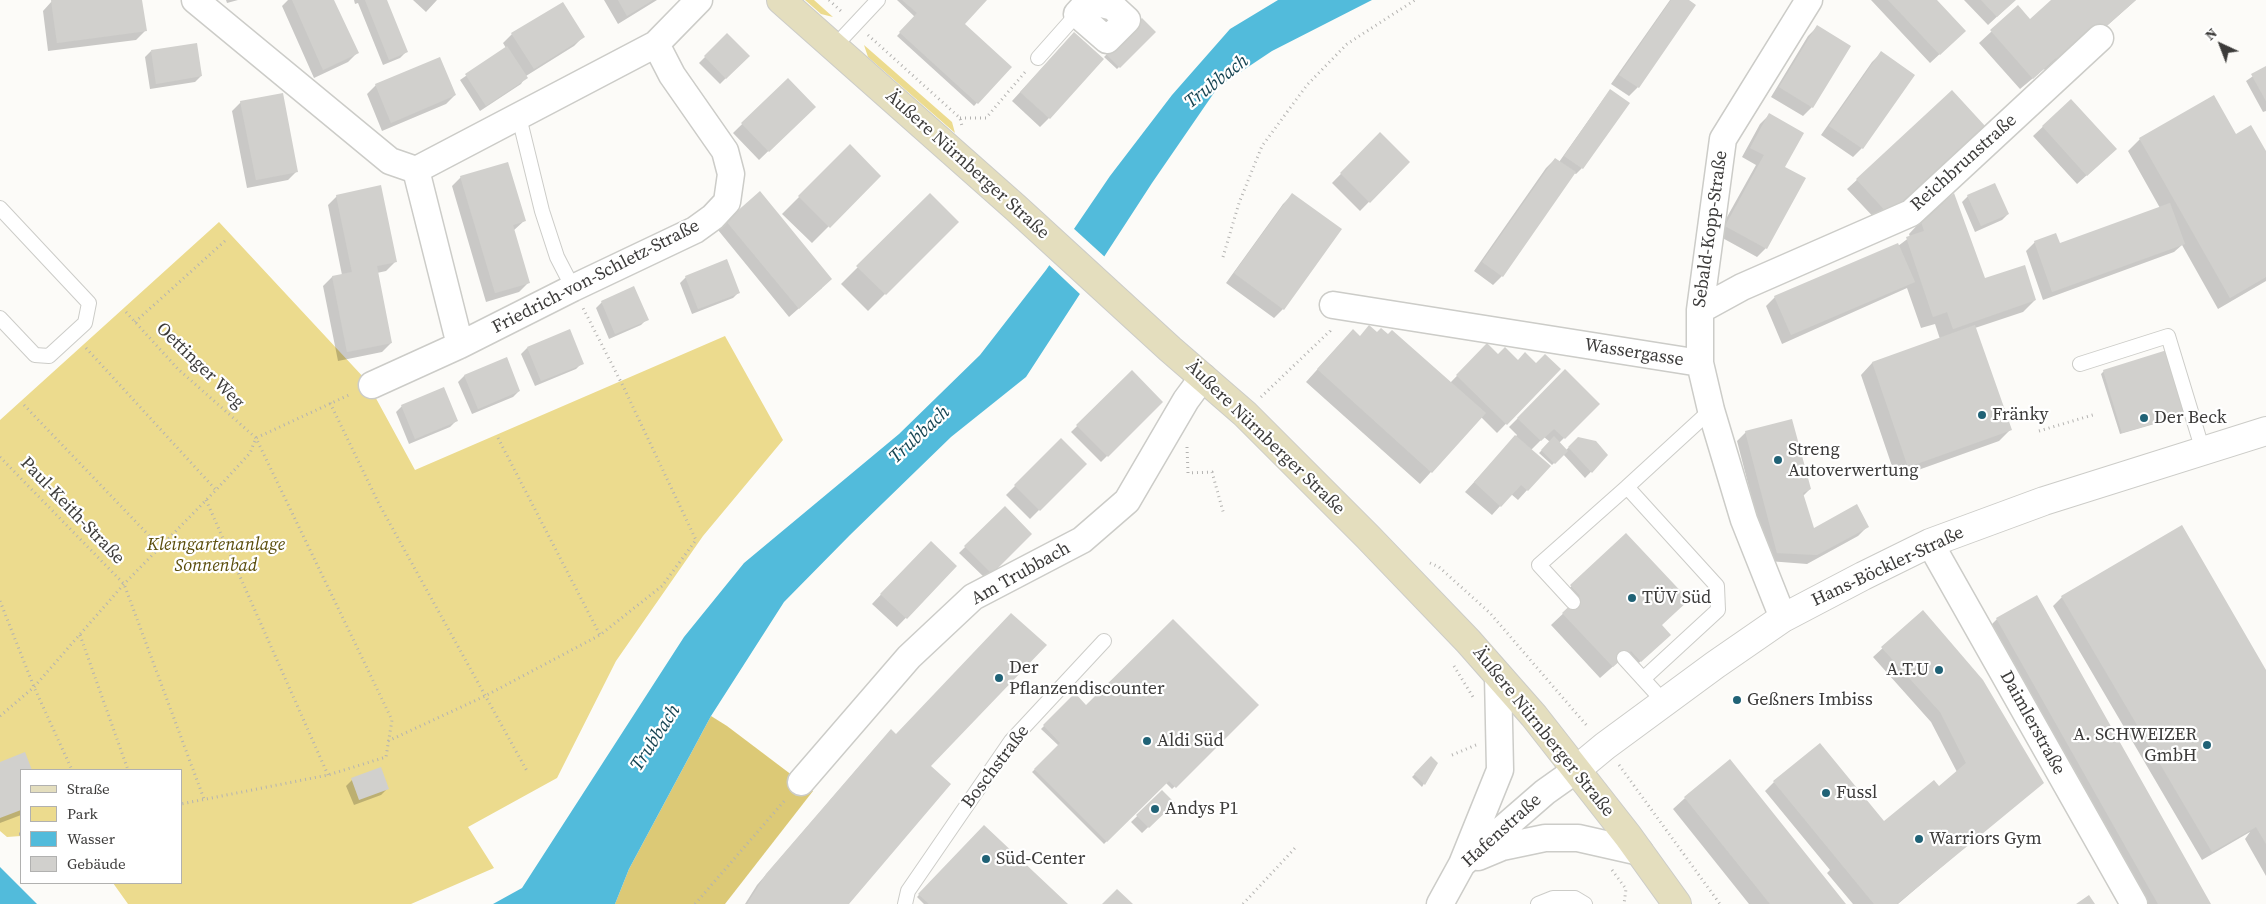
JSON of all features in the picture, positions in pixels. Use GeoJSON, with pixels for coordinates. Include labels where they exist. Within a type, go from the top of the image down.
{"type":"FeatureCollection","features":[{"type":"Feature","properties":{"kind":"main road","name":"Äußere Nürnberger Straße"},"geometry":{"type":"LineString","coordinates":[[781,0],[1245,414],[1368,537],[1498,675],[1576,770],[1640,852],[1677,904]]}},
{"type":"Feature","properties":{"kind":"street"},"geometry":{"type":"LineString","coordinates":[[195,0],[390,161],[416,170],[656,44],[699,0]]}},
{"type":"Feature","properties":{"kind":"street","name":"Sebald-Kopp-Straße"},"geometry":{"type":"LineString","coordinates":[[1700,363],[1700,310],[1723,139],[1809,0]]}},
{"type":"Feature","properties":{"kind":"street","name":"Reichbrunstraße"},"geometry":{"type":"LineString","coordinates":[[1700,310],[1742,287],[1911,212],[2100,38]]}},
{"type":"Feature","properties":{"kind":"street","name":"Friedrich-von-Schletz-Straße"},"geometry":{"type":"LineString","coordinates":[[372,385],[460,345],[573,288],[695,230],[713,217],[726,202],[731,174],[725,152],[672,75],[656,44]]}},
{"type":"Feature","properties":{"kind":"street"},"geometry":{"type":"LineString","coordinates":[[416,170],[460,345]]}},
{"type":"Feature","properties":{"kind":"street","name":"Wassergasse"},"geometry":{"type":"LineString","coordinates":[[1333,305],[1700,363],[1711,410],[1744,520],[1784,618]]}},
{"type":"Feature","properties":{"kind":"street","name":"Am Trubbach"},"geometry":{"type":"LineString","coordinates":[[801,782],[909,658],[973,597],[1082,540],[1127,501],[1186,400],[1203,377]]}},
{"type":"Feature","properties":{"kind":"street","name":"Hans-Böckler-Straße"},"geometry":{"type":"LineString","coordinates":[[1576,770],[1605,746],[1715,665],[1784,618],[1930,543],[2044,501],[2266,431]]}},
{"type":"Feature","properties":{"kind":"street","name":"Daimlerstraße"},"geometry":{"type":"LineString","coordinates":[[1930,543],[2134,904]]}},
{"type":"Feature","properties":{"kind":"street"},"geometry":{"type":"LineString","coordinates":[[1462,864],[1500,770],[1498,675]]}},
{"type":"Feature","properties":{"kind":"street","name":"Hafenstraße"},"geometry":{"type":"LineString","coordinates":[[1440,904],[1462,864],[1545,792],[1576,770]]}},
{"type":"Feature","properties":{"kind":"street"},"geometry":{"type":"LineString","coordinates":[[1462,864],[1502,847],[1545,838],[1578,838],[1640,852]]}},
{"type":"Feature","properties":{"kind":"lane"},"geometry":{"type":"LineString","coordinates":[[834,47],[878,0]]}},
{"type":"Feature","properties":{"kind":"lane"},"geometry":{"type":"LineString","coordinates":[[1038,58],[1083,5]]}},
{"type":"Feature","properties":{"kind":"lane"},"geometry":{"type":"LineString","coordinates":[[519,117],[542,210],[557,257],[573,288]]}},
{"type":"Feature","properties":{"kind":"lane"},"geometry":{"type":"LineString","coordinates":[[0,208],[89,303],[85,323],[49,356],[35,355],[0,318]]}},
{"type":"Feature","properties":{"kind":"lane"},"geometry":{"type":"LineString","coordinates":[[2080,364],[2168,336],[2204,451]]}},
{"type":"Feature","properties":{"kind":"lane"},"geometry":{"type":"LineString","coordinates":[[1573,602],[1539,565],[1711,410]]}},
{"type":"Feature","properties":{"kind":"lane"},"geometry":{"type":"LineString","coordinates":[[1627,487],[1717,586],[1718,610],[1643,679]]}},
{"type":"Feature","properties":{"kind":"lane","name":"Boschstraße"},"geometry":{"type":"LineString","coordinates":[[905,904],[908,891],[1011,741],[1104,641]]}},
{"type":"Feature","properties":{"kind":"lane"},"geometry":{"type":"LineString","coordinates":[[1624,658],[1665,703]]}},
{"type":"Feature","properties":{"kind":"lane"},"geometry":{"type":"LineString","coordinates":[[1538,904],[1575,898],[1585,904]]}},
{"type":"Feature","properties":{"kind":"path"},"geometry":{"type":"LineString","coordinates":[[829,0],[960,118],[962,128]]}},
{"type":"Feature","properties":{"kind":"path"},"geometry":{"type":"LineString","coordinates":[[1223,257],[1239,203],[1262,146],[1307,85],[1347,44],[1415,0]]}},
{"type":"Feature","properties":{"kind":"path"},"geometry":{"type":"LineString","coordinates":[[960,118],[986,118],[1038,58]]}},
{"type":"Feature","properties":{"kind":"path"},"geometry":{"type":"LineString","coordinates":[[135,322],[226,240]]}},
{"type":"Feature","properties":{"kind":"path"},"geometry":{"type":"LineString","coordinates":[[387,741],[485,696],[600,635],[662,586],[696,540],[623,386],[573,288]]}},
{"type":"Feature","properties":{"kind":"path"},"geometry":{"type":"LineString","coordinates":[[1245,414],[1330,331],[1333,305]]}},
{"type":"Feature","properties":{"kind":"path","name":"Oettinger Weg"},"geometry":{"type":"LineString","coordinates":[[126,312],[178,368],[256,438]]}},
{"type":"Feature","properties":{"kind":"path"},"geometry":{"type":"LineString","coordinates":[[86,348],[216,490]]}},
{"type":"Feature","properties":{"kind":"path"},"geometry":{"type":"LineString","coordinates":[[0,716],[34,687],[124,584],[216,490],[250,453],[256,438],[372,385]]}},
{"type":"Feature","properties":{"kind":"path"},"geometry":{"type":"LineString","coordinates":[[330,403],[379,504],[527,771]]}},
{"type":"Feature","properties":{"kind":"path"},"geometry":{"type":"LineString","coordinates":[[24,405],[160,547]]}},
{"type":"Feature","properties":{"kind":"path"},"geometry":{"type":"LineString","coordinates":[[2039,431],[2096,414]]}},
{"type":"Feature","properties":{"kind":"path"},"geometry":{"type":"LineString","coordinates":[[182,804],[328,776],[386,757],[387,741],[392,720],[256,438]]}},
{"type":"Feature","properties":{"kind":"path"},"geometry":{"type":"LineString","coordinates":[[498,438],[600,635]]}},
{"type":"Feature","properties":{"kind":"path"},"geometry":{"type":"LineString","coordinates":[[1187,446],[1188,473],[1212,472],[1224,515]]}},
{"type":"Feature","properties":{"kind":"path","name":"Paul-Keith-Straße"},"geometry":{"type":"LineString","coordinates":[[0,457],[124,584]]}},
{"type":"Feature","properties":{"kind":"path"},"geometry":{"type":"LineString","coordinates":[[206,500],[328,776]]}},
{"type":"Feature","properties":{"kind":"path"},"geometry":{"type":"LineString","coordinates":[[124,584],[204,800]]}},
{"type":"Feature","properties":{"kind":"path"},"geometry":{"type":"LineString","coordinates":[[0,601],[34,687],[72,769]]}},
{"type":"Feature","properties":{"kind":"path"},"geometry":{"type":"LineString","coordinates":[[80,635],[128,769]]}},
{"type":"Feature","properties":{"kind":"path"},"geometry":{"type":"LineString","coordinates":[[1452,755],[1477,745]]}},
{"type":"Feature","properties":{"kind":"path"},"geometry":{"type":"LineString","coordinates":[[695,904],[801,782]]}},
{"type":"Feature","properties":{"kind":"path"},"geometry":{"type":"LineString","coordinates":[[1243,904],[1296,846]]}},
{"type":"Feature","properties":{"kind":"green space"},"geometry":{"type":"Polygon","coordinates":[[[805,0],[814,0],[833,17],[821,14],[805,0]]]}},
{"type":"Feature","properties":{"kind":"green space"},"geometry":{"type":"Polygon","coordinates":[[[864,45],[952,122],[955,133],[868,57],[864,45]]]}},
{"type":"Feature","properties":{"kind":"green space","name":"Kleingartenanlage Sonnenbad"},"geometry":{"type":"Polygon","coordinates":[[[219,222],[366,380],[415,470],[725,336],[783,440],[703,536],[616,661],[557,778],[468,827],[494,868],[411,904],[128,904],[114,884],[182,884],[182,769],[20,769],[20,836],[7,837],[0,831],[0,420],[219,222]]]}},
{"type":"Feature","properties":{"kind":"shaded area"},"geometry":{"type":"Polygon","coordinates":[[[711,716],[813,791],[725,904],[615,904],[629,869],[711,716]]]}},
{"type":"Feature","properties":{"kind":"water","name":"Trubbach"},"geometry":{"type":"Polygon","coordinates":[[[1278,0],[1372,0],[1272,51],[1218,87],[1152,183],[1026,377],[951,437],[784,602],[711,716],[629,869],[615,904],[493,904],[522,888],[684,637],[744,563],[899,434],[980,355],[1046,270],[1110,176],[1172,95],[1230,29],[1278,0]]]}},
{"type":"Feature","properties":{"kind":"water"},"geometry":{"type":"Polygon","coordinates":[[[0,867],[37,904],[0,904],[0,867]]]}},
{"type":"Feature","properties":{"kind":"pier"},"geometry":{"type":"Polygon","coordinates":[[[1072,227],[1106,258],[1082,296],[1048,264],[1072,227]]]}},
{"type":"Feature","properties":{"kind":"building"},"geometry":{"type":"Polygon","coordinates":[[[51,0],[142,0],[147,31],[57,43],[51,0]]]}},
{"type":"Feature","properties":{"kind":"building"},"geometry":{"type":"Polygon","coordinates":[[[292,0],[334,0],[359,53],[323,70],[292,0]]]}},
{"type":"Feature","properties":{"kind":"building"},"geometry":{"type":"Polygon","coordinates":[[[365,0],[387,0],[408,52],[389,60],[365,0]]]}},
{"type":"Feature","properties":{"kind":"building"},"geometry":{"type":"Polygon","coordinates":[[[618,0],[653,0],[627,16],[618,0]]]}},
{"type":"Feature","properties":{"kind":"building"},"geometry":{"type":"Polygon","coordinates":[[[902,0],[987,0],[965,24],[1012,67],[978,104],[899,32],[917,13],[902,0]]]}},
{"type":"Feature","properties":{"kind":"building"},"geometry":{"type":"Polygon","coordinates":[[[1671,0],[1689,0],[1696,5],[1639,88],[1619,75],[1671,0]]]}},
{"type":"Feature","properties":{"kind":"building"},"geometry":{"type":"Polygon","coordinates":[[[1888,0],[1937,0],[1966,31],[1940,55],[1888,0]]]}},
{"type":"Feature","properties":{"kind":"building"},"geometry":{"type":"Polygon","coordinates":[[[1981,0],[2016,0],[1997,17],[1981,0]]]}},
{"type":"Feature","properties":{"kind":"building"},"geometry":{"type":"Polygon","coordinates":[[[2051,0],[2136,0],[2063,65],[2056,58],[2033,79],[1990,30],[2018,5],[2030,19],[2051,0]]]}},
{"type":"Feature","properties":{"kind":"building"},"geometry":{"type":"Polygon","coordinates":[[[563,2],[585,37],[534,69],[511,33],[563,2]]]}},
{"type":"Feature","properties":{"kind":"building"},"geometry":{"type":"Polygon","coordinates":[[[1142,18],[1156,32],[1120,68],[1106,54],[1142,18]]]}},
{"type":"Feature","properties":{"kind":"building"},"geometry":{"type":"Polygon","coordinates":[[[1817,25],[1851,46],[1813,108],[1779,87],[1817,25]]]}},
{"type":"Feature","properties":{"kind":"building"},"geometry":{"type":"Polygon","coordinates":[[[1074,32],[1104,59],[1050,119],[1020,92],[1074,32]]]}},
{"type":"Feature","properties":{"kind":"building"},"geometry":{"type":"Polygon","coordinates":[[[727,33],[750,56],[726,79],[704,56],[727,33]]]}},
{"type":"Feature","properties":{"kind":"building"},"geometry":{"type":"Polygon","coordinates":[[[197,43],[202,76],[156,84],[151,50],[197,43]]]}},
{"type":"Feature","properties":{"kind":"building"},"geometry":{"type":"Polygon","coordinates":[[[507,46],[528,78],[486,106],[465,74],[507,46]]]}},
{"type":"Feature","properties":{"kind":"building"},"geometry":{"type":"Polygon","coordinates":[[[1881,51],[1915,75],[1863,149],[1829,126],[1881,51]]]}},
{"type":"Feature","properties":{"kind":"building"},"geometry":{"type":"Polygon","coordinates":[[[440,57],[456,95],[391,123],[375,84],[440,57]]]}},
{"type":"Feature","properties":{"kind":"building"},"geometry":{"type":"Polygon","coordinates":[[[2266,66],[2266,101],[2251,74],[2266,66]]]}},
{"type":"Feature","properties":{"kind":"building"},"geometry":{"type":"Polygon","coordinates":[[[788,78],[816,107],[769,152],[741,123],[788,78]]]}},
{"type":"Feature","properties":{"kind":"building"},"geometry":{"type":"Polygon","coordinates":[[[1610,89],[1630,103],[1583,169],[1564,156],[1610,89]]]}},
{"type":"Feature","properties":{"kind":"building"},"geometry":{"type":"Polygon","coordinates":[[[1952,90],[1986,127],[1890,216],[1856,179],[1952,90]]]}},
{"type":"Feature","properties":{"kind":"building"},"geometry":{"type":"Polygon","coordinates":[[[283,93],[298,172],[256,180],[240,101],[283,93]]]}},
{"type":"Feature","properties":{"kind":"building"},"geometry":{"type":"Polygon","coordinates":[[[2214,95],[2236,134],[2251,125],[2266,151],[2266,277],[2230,298],[2139,138],[2214,95]]]}},
{"type":"Feature","properties":{"kind":"building"},"geometry":{"type":"Polygon","coordinates":[[[2071,99],[2117,149],[2087,176],[2042,126],[2071,99]]]}},
{"type":"Feature","properties":{"kind":"building"},"geometry":{"type":"Polygon","coordinates":[[[1769,113],[1804,133],[1785,167],[1806,178],[1767,249],[1725,226],[1764,155],[1750,148],[1769,113]]]}},
{"type":"Feature","properties":{"kind":"building"},"geometry":{"type":"Polygon","coordinates":[[[1380,132],[1410,162],[1370,203],[1340,173],[1380,132]]]}},
{"type":"Feature","properties":{"kind":"building"},"geometry":{"type":"Polygon","coordinates":[[[850,144],[881,176],[830,228],[798,196],[850,144]]]}},
{"type":"Feature","properties":{"kind":"building"},"geometry":{"type":"Polygon","coordinates":[[[1555,158],[1576,172],[1503,277],[1482,262],[1555,158]]]}},
{"type":"Feature","properties":{"kind":"building"},"geometry":{"type":"Polygon","coordinates":[[[508,162],[526,221],[513,225],[530,283],[495,293],[460,176],[508,162]]]}},
{"type":"Feature","properties":{"kind":"building"},"geometry":{"type":"Polygon","coordinates":[[[1995,183],[2009,214],[1981,226],[1967,195],[1995,183]]]}},
{"type":"Feature","properties":{"kind":"building"},"geometry":{"type":"Polygon","coordinates":[[[381,185],[397,262],[377,266],[392,343],[347,352],[332,276],[352,272],[336,195],[381,185]]]}},
{"type":"Feature","properties":{"kind":"building"},"geometry":{"type":"Polygon","coordinates":[[[760,191],[832,279],[799,309],[726,221],[760,191]]]}},
{"type":"Feature","properties":{"kind":"building"},"geometry":{"type":"Polygon","coordinates":[[[930,193],[959,222],[886,295],[856,266],[930,193]]]}},
{"type":"Feature","properties":{"kind":"building"},"geometry":{"type":"Polygon","coordinates":[[[1292,193],[1342,229],[1284,310],[1234,273],[1292,193]]]}},
{"type":"Feature","properties":{"kind":"building"},"geometry":{"type":"Polygon","coordinates":[[[1954,193],[1985,278],[2025,265],[2036,300],[1953,329],[1947,312],[1933,317],[1906,237],[1924,231],[1921,221],[1954,193]]]}},
{"type":"Feature","properties":{"kind":"building"},"geometry":{"type":"Polygon","coordinates":[[[2170,203],[2185,244],[2052,292],[2034,241],[2056,233],[2060,243],[2170,203]]]}},
{"type":"Feature","properties":{"kind":"building"},"geometry":{"type":"Polygon","coordinates":[[[1898,243],[1915,282],[1791,335],[1774,296],[1898,243]]]}},
{"type":"Feature","properties":{"kind":"building"},"geometry":{"type":"Polygon","coordinates":[[[727,259],[740,293],[698,309],[685,276],[727,259]]]}},
{"type":"Feature","properties":{"kind":"building"},"geometry":{"type":"Polygon","coordinates":[[[634,286],[649,320],[615,334],[601,301],[634,286]]]}},
{"type":"Feature","properties":{"kind":"building"},"geometry":{"type":"Polygon","coordinates":[[[1369,325],[1377,332],[1381,328],[1388,334],[1392,330],[1486,413],[1432,473],[1317,369],[1353,329],[1360,336],[1369,325]]]}},
{"type":"Feature","properties":{"kind":"building"},"geometry":{"type":"Polygon","coordinates":[[[1975,325],[2012,430],[1908,467],[1872,362],[1975,325]]]}},
{"type":"Feature","properties":{"kind":"building"},"geometry":{"type":"Polygon","coordinates":[[[570,329],[584,364],[541,381],[527,347],[570,329]]]}},
{"type":"Feature","properties":{"kind":"building"},"geometry":{"type":"Polygon","coordinates":[[[1487,343],[1498,354],[1505,347],[1518,360],[1525,352],[1536,363],[1545,354],[1561,369],[1507,425],[1456,375],[1487,343]]]}},
{"type":"Feature","properties":{"kind":"building"},"geometry":{"type":"Polygon","coordinates":[[[2167,350],[2186,414],[2122,433],[2103,370],[2167,350]]]}},
{"type":"Feature","properties":{"kind":"building"},"geometry":{"type":"Polygon","coordinates":[[[507,357],[520,391],[478,409],[464,375],[507,357]]]}},
{"type":"Feature","properties":{"kind":"building"},"geometry":{"type":"Polygon","coordinates":[[[1565,369],[1600,404],[1565,439],[1554,429],[1541,441],[1517,418],[1565,369]]]}},
{"type":"Feature","properties":{"kind":"building"},"geometry":{"type":"Polygon","coordinates":[[[1132,370],[1163,402],[1108,457],[1076,425],[1132,370]]]}},
{"type":"Feature","properties":{"kind":"building"},"geometry":{"type":"Polygon","coordinates":[[[444,387],[458,421],[415,439],[401,405],[444,387]]]}},
{"type":"Feature","properties":{"kind":"building","name":"Streng Autoverwertung"},"geometry":{"type":"Polygon","coordinates":[[[1792,419],[1811,489],[1803,493],[1814,528],[1857,504],[1869,527],[1817,555],[1777,553],[1745,431],[1792,419]]]}},
{"type":"Feature","properties":{"kind":"building"},"geometry":{"type":"Polygon","coordinates":[[[1515,435],[1551,466],[1528,491],[1521,485],[1501,507],[1474,482],[1515,435]]]}},
{"type":"Feature","properties":{"kind":"building"},"geometry":{"type":"Polygon","coordinates":[[[1554,436],[1568,451],[1555,464],[1541,450],[1554,436]]]}},
{"type":"Feature","properties":{"kind":"building"},"geometry":{"type":"Polygon","coordinates":[[[1578,437],[1596,441],[1608,455],[1592,473],[1568,447],[1578,437]]]}},
{"type":"Feature","properties":{"kind":"building"},"geometry":{"type":"Polygon","coordinates":[[[1061,438],[1087,464],[1040,511],[1014,485],[1061,438]]]}},
{"type":"Feature","properties":{"kind":"building"},"geometry":{"type":"Polygon","coordinates":[[[1005,506],[1032,534],[992,574],[964,546],[1005,506]]]}},
{"type":"Feature","properties":{"kind":"building","name":"A. SCHWEIZER GmbH"},"geometry":{"type":"Polygon","coordinates":[[[2182,525],[2266,670],[2266,844],[2256,827],[2212,852],[2061,596],[2182,525]]]}},
{"type":"Feature","properties":{"kind":"building","name":"TÜV Süd"},"geometry":{"type":"Polygon","coordinates":[[[1626,533],[1689,600],[1662,625],[1671,635],[1641,662],[1631,651],[1613,667],[1562,613],[1580,596],[1570,585],[1626,533]]]}},
{"type":"Feature","properties":{"kind":"building"},"geometry":{"type":"Polygon","coordinates":[[[931,541],[957,566],[907,619],[880,594],[931,541]]]}},
{"type":"Feature","properties":{"kind":"building"},"geometry":{"type":"Polygon","coordinates":[[[2037,595],[2211,904],[2158,904],[1996,618],[2037,595]]]}},
{"type":"Feature","properties":{"kind":"building"},"geometry":{"type":"Polygon","coordinates":[[[1923,610],[1983,680],[2044,783],[1897,904],[1874,904],[1773,781],[1820,743],[1884,821],[1934,780],[1939,786],[1966,763],[1940,712],[1881,647],[1923,610]]]}},
{"type":"Feature","properties":{"kind":"building"},"geometry":{"type":"Polygon","coordinates":[[[1011,613],[1047,645],[931,766],[951,784],[849,904],[747,904],[766,874],[891,729],[896,734],[1011,613]]]}},
{"type":"Feature","properties":{"kind":"building"},"geometry":{"type":"Polygon","coordinates":[[[1173,619],[1259,705],[1176,788],[1169,781],[1107,842],[1034,769],[1060,743],[1043,725],[1075,693],[1086,705],[1173,619]]]}},
{"type":"Feature","properties":{"kind":"building"},"geometry":{"type":"Polygon","coordinates":[[[25,752],[32,769],[20,769],[20,810],[0,818],[0,762],[25,752]]]}},
{"type":"Feature","properties":{"kind":"building"},"geometry":{"type":"Polygon","coordinates":[[[1431,756],[1438,763],[1425,785],[1414,774],[1431,756]]]}},
{"type":"Feature","properties":{"kind":"building"},"geometry":{"type":"Polygon","coordinates":[[[1730,759],[1846,904],[1770,904],[1684,797],[1730,759]]]}},
{"type":"Feature","properties":{"kind":"building"},"geometry":{"type":"Polygon","coordinates":[[[381,767],[389,789],[359,800],[351,778],[381,767]]]}},
{"type":"Feature","properties":{"kind":"building","name":"Andys P1"},"geometry":{"type":"Polygon","coordinates":[[[1162,790],[1175,803],[1149,828],[1136,815],[1162,790]]]}},
{"type":"Feature","properties":{"kind":"building","name":"Süd-Center"},"geometry":{"type":"Polygon","coordinates":[[[984,825],[1068,904],[929,904],[918,894],[984,825]]]}},
{"type":"Feature","properties":{"kind":"building","name":"Süd-Center"},"geometry":{"type":"Polygon","coordinates":[[[1117,889],[1133,904],[1102,904],[1117,889]]]}},
{"type":"Feature","properties":{"kind":"building"},"geometry":{"type":"Polygon","coordinates":[[[2089,895],[2095,904],[2076,904],[2089,895]]]}},
{"type":"Feature","properties":{"kind":"place","name":"Fränky"},"geometry":{"type":"Point","coordinates":[1982,415]}},
{"type":"Feature","properties":{"kind":"place","name":"Der Beck"},"geometry":{"type":"Point","coordinates":[2144,418]}},
{"type":"Feature","properties":{"kind":"place","name":"Streng Autoverwertung"},"geometry":{"type":"Point","coordinates":[1778,460]}},
{"type":"Feature","properties":{"kind":"place","name":"TÜV Süd"},"geometry":{"type":"Point","coordinates":[1632,598]}},
{"type":"Feature","properties":{"kind":"place","name":"A.T.U"},"geometry":{"type":"Point","coordinates":[1939,670]}},
{"type":"Feature","properties":{"kind":"place","name":"Der Pflanzendiscounter"},"geometry":{"type":"Point","coordinates":[999,678]}},
{"type":"Feature","properties":{"kind":"place","name":"Geßners Imbiss"},"geometry":{"type":"Point","coordinates":[1737,700]}},
{"type":"Feature","properties":{"kind":"place","name":"Aldi Süd"},"geometry":{"type":"Point","coordinates":[1147,741]}},
{"type":"Feature","properties":{"kind":"place","name":"A. SCHWEIZER GmbH"},"geometry":{"type":"Point","coordinates":[2207,745]}},
{"type":"Feature","properties":{"kind":"place","name":"Fussl"},"geometry":{"type":"Point","coordinates":[1826,793]}},
{"type":"Feature","properties":{"kind":"place","name":"Andys P1"},"geometry":{"type":"Point","coordinates":[1155,809]}},
{"type":"Feature","properties":{"kind":"place","name":"Warriors Gym"},"geometry":{"type":"Point","coordinates":[1919,839]}},
{"type":"Feature","properties":{"kind":"place","name":"Süd-Center"},"geometry":{"type":"Point","coordinates":[986,859]}}]}
